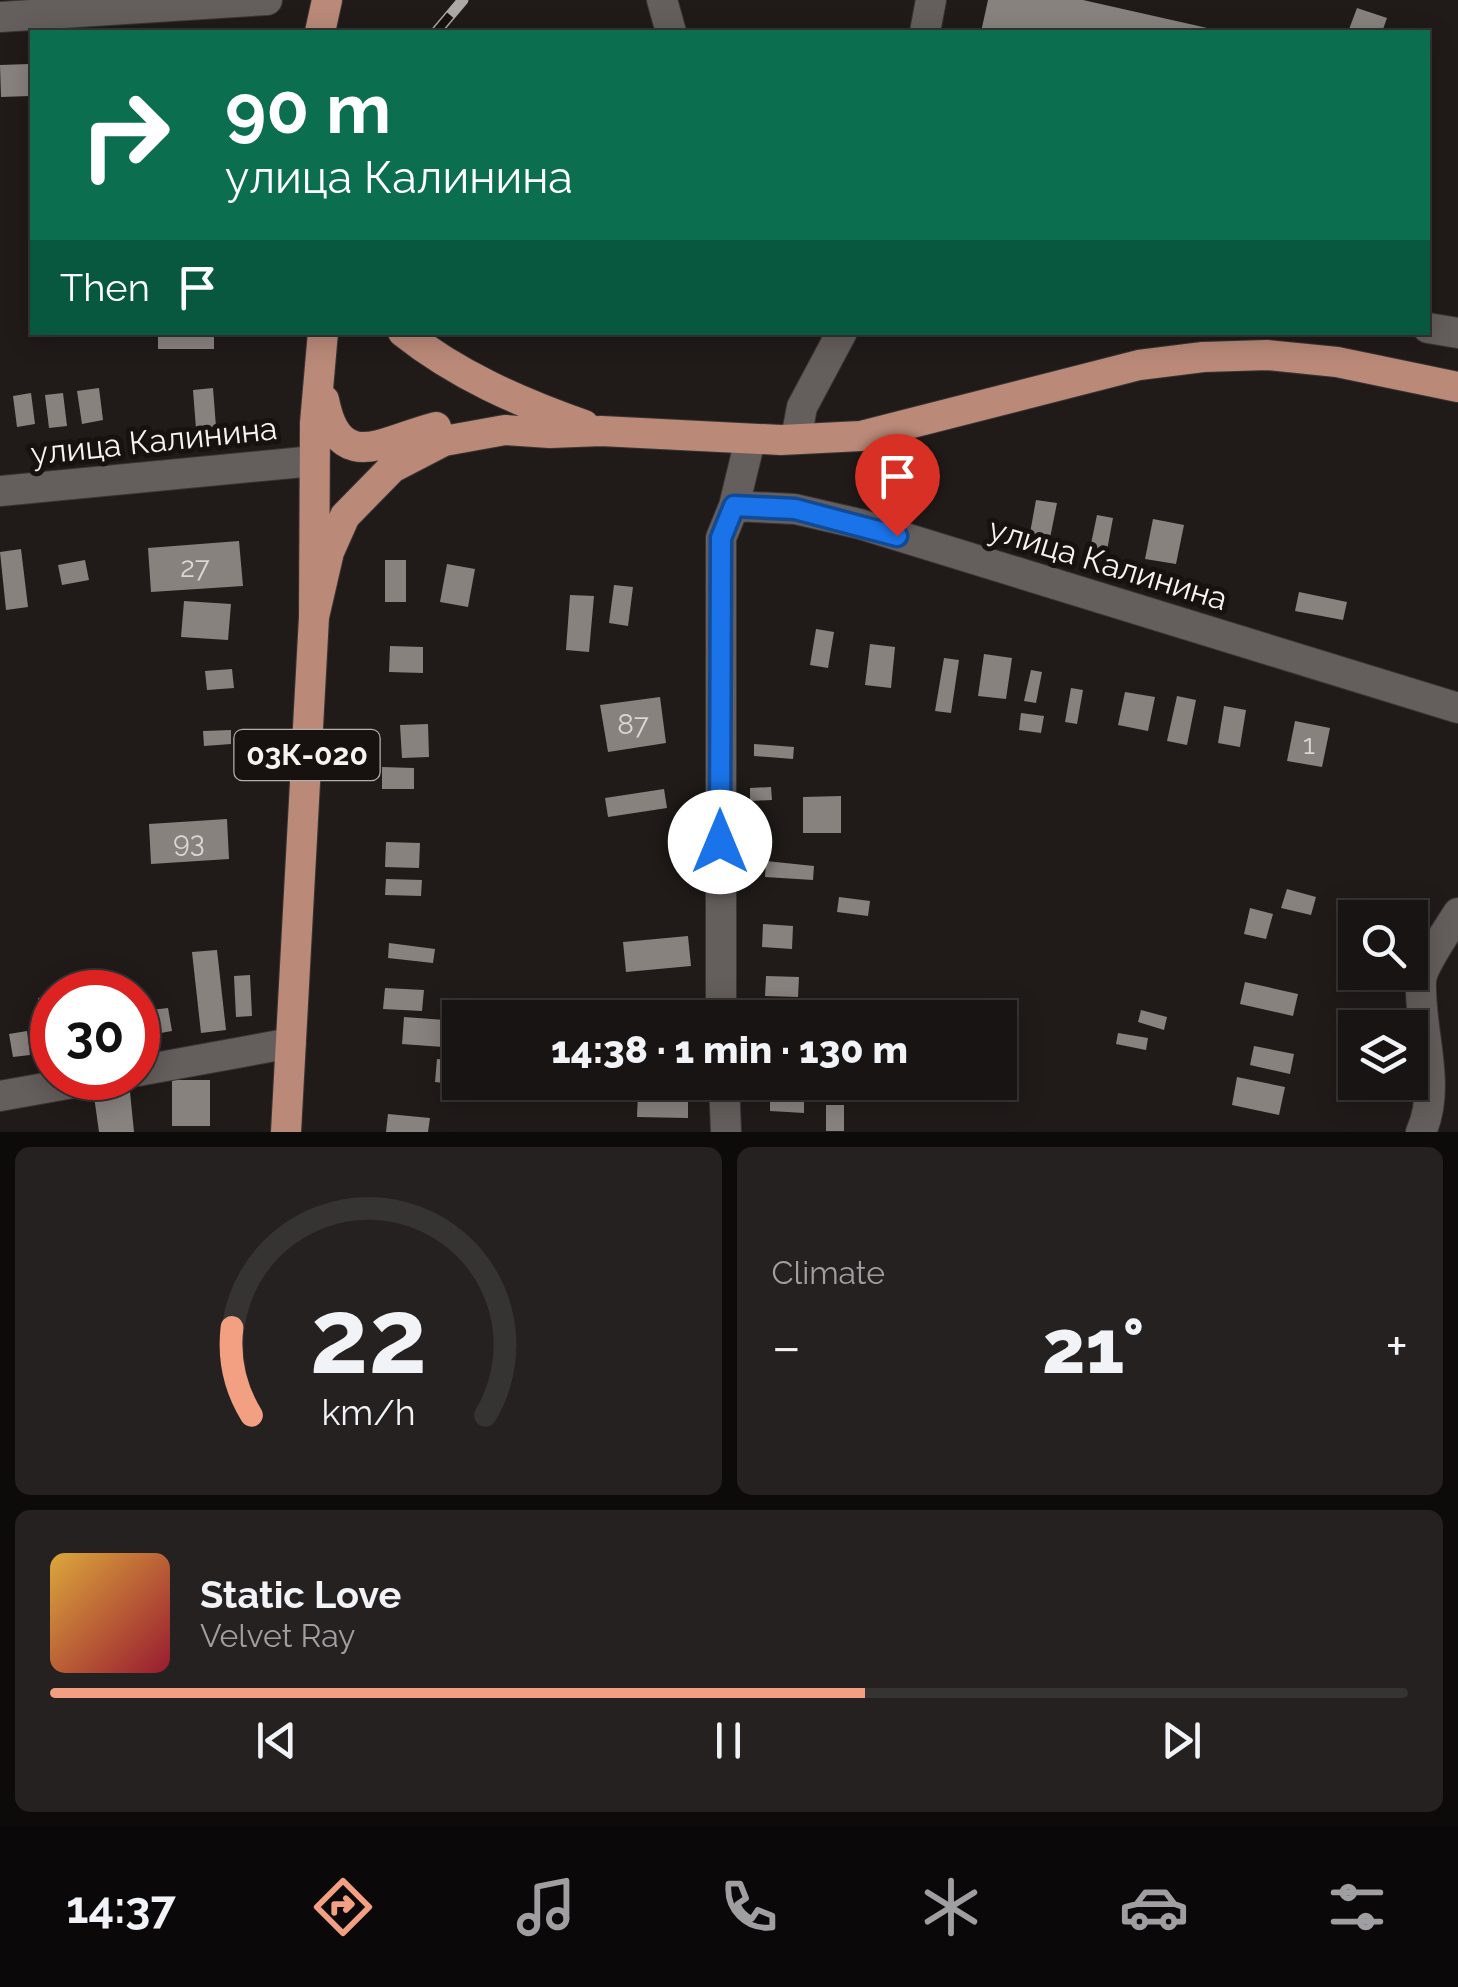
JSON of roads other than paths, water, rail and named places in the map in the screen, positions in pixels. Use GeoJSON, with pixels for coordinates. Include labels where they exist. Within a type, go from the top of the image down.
{"type":"FeatureCollection","features":[{"type":"Feature","properties":{"kind":"main road"},"geometry":{"type":"LineString","coordinates":[[407,335],[456,368],[517,400],[601,431]]}},
{"type":"Feature","properties":{"kind":"main road"},"geometry":{"type":"LineString","coordinates":[[427,335],[456,368]]}},
{"type":"Feature","properties":{"kind":"main road"},"geometry":{"type":"LineString","coordinates":[[328,337],[321,377],[332,429],[341,441],[352,446],[375,445],[448,424],[550,433],[601,431],[750,440],[861,436],[1139,365],[1203,357],[1267,355],[1337,362],[1458,387]]}},
{"type":"Feature","properties":{"kind":"main road","name":"03К-020"},"geometry":{"type":"LineString","coordinates":[[286,1132],[314,617],[314,461],[321,377]]}},
{"type":"Feature","properties":{"kind":"main road"},"geometry":{"type":"LineString","coordinates":[[314,617],[336,532],[356,501],[401,462],[429,446],[505,430]]}},
{"type":"Feature","properties":{"kind":"street"},"geometry":{"type":"LineString","coordinates":[[0,17],[267,0]]}},
{"type":"Feature","properties":{"kind":"street"},"geometry":{"type":"LineString","coordinates":[[662,0],[670,30]]}},
{"type":"Feature","properties":{"kind":"street"},"geometry":{"type":"LineString","coordinates":[[925,30],[931,0]]}},
{"type":"Feature","properties":{"kind":"street"},"geometry":{"type":"LineString","coordinates":[[1430,328],[1458,333]]}},
{"type":"Feature","properties":{"kind":"street"},"geometry":{"type":"LineString","coordinates":[[796,439],[802,407],[840,335]]}},
{"type":"Feature","properties":{"kind":"street"},"geometry":{"type":"LineString","coordinates":[[721,1000],[721,538],[734,506],[750,440]]}},
{"type":"Feature","properties":{"kind":"street","name":"улица Калинина"},"geometry":{"type":"LineString","coordinates":[[0,491],[314,461]]}},
{"type":"Feature","properties":{"kind":"street","name":"улица Калинина"},"geometry":{"type":"LineString","coordinates":[[734,506],[795,509],[860,524],[1458,708]]}},
{"type":"Feature","properties":{"kind":"street"},"geometry":{"type":"LineString","coordinates":[[1421,1132],[1427,1119],[1428,1048],[1420,978],[1458,913]]}},
{"type":"Feature","properties":{"kind":"street"},"geometry":{"type":"LineString","coordinates":[[160,1067],[291,1043]]}},
{"type":"Feature","properties":{"kind":"street"},"geometry":{"type":"LineString","coordinates":[[0,1096],[30,1091]]}},
{"type":"Feature","properties":{"kind":"street"},"geometry":{"type":"LineString","coordinates":[[725,1100],[726,1132]]}},
{"type":"Feature","properties":{"kind":"railway"},"geometry":{"type":"LineString","coordinates":[[438,30],[463,0]]}}]}
